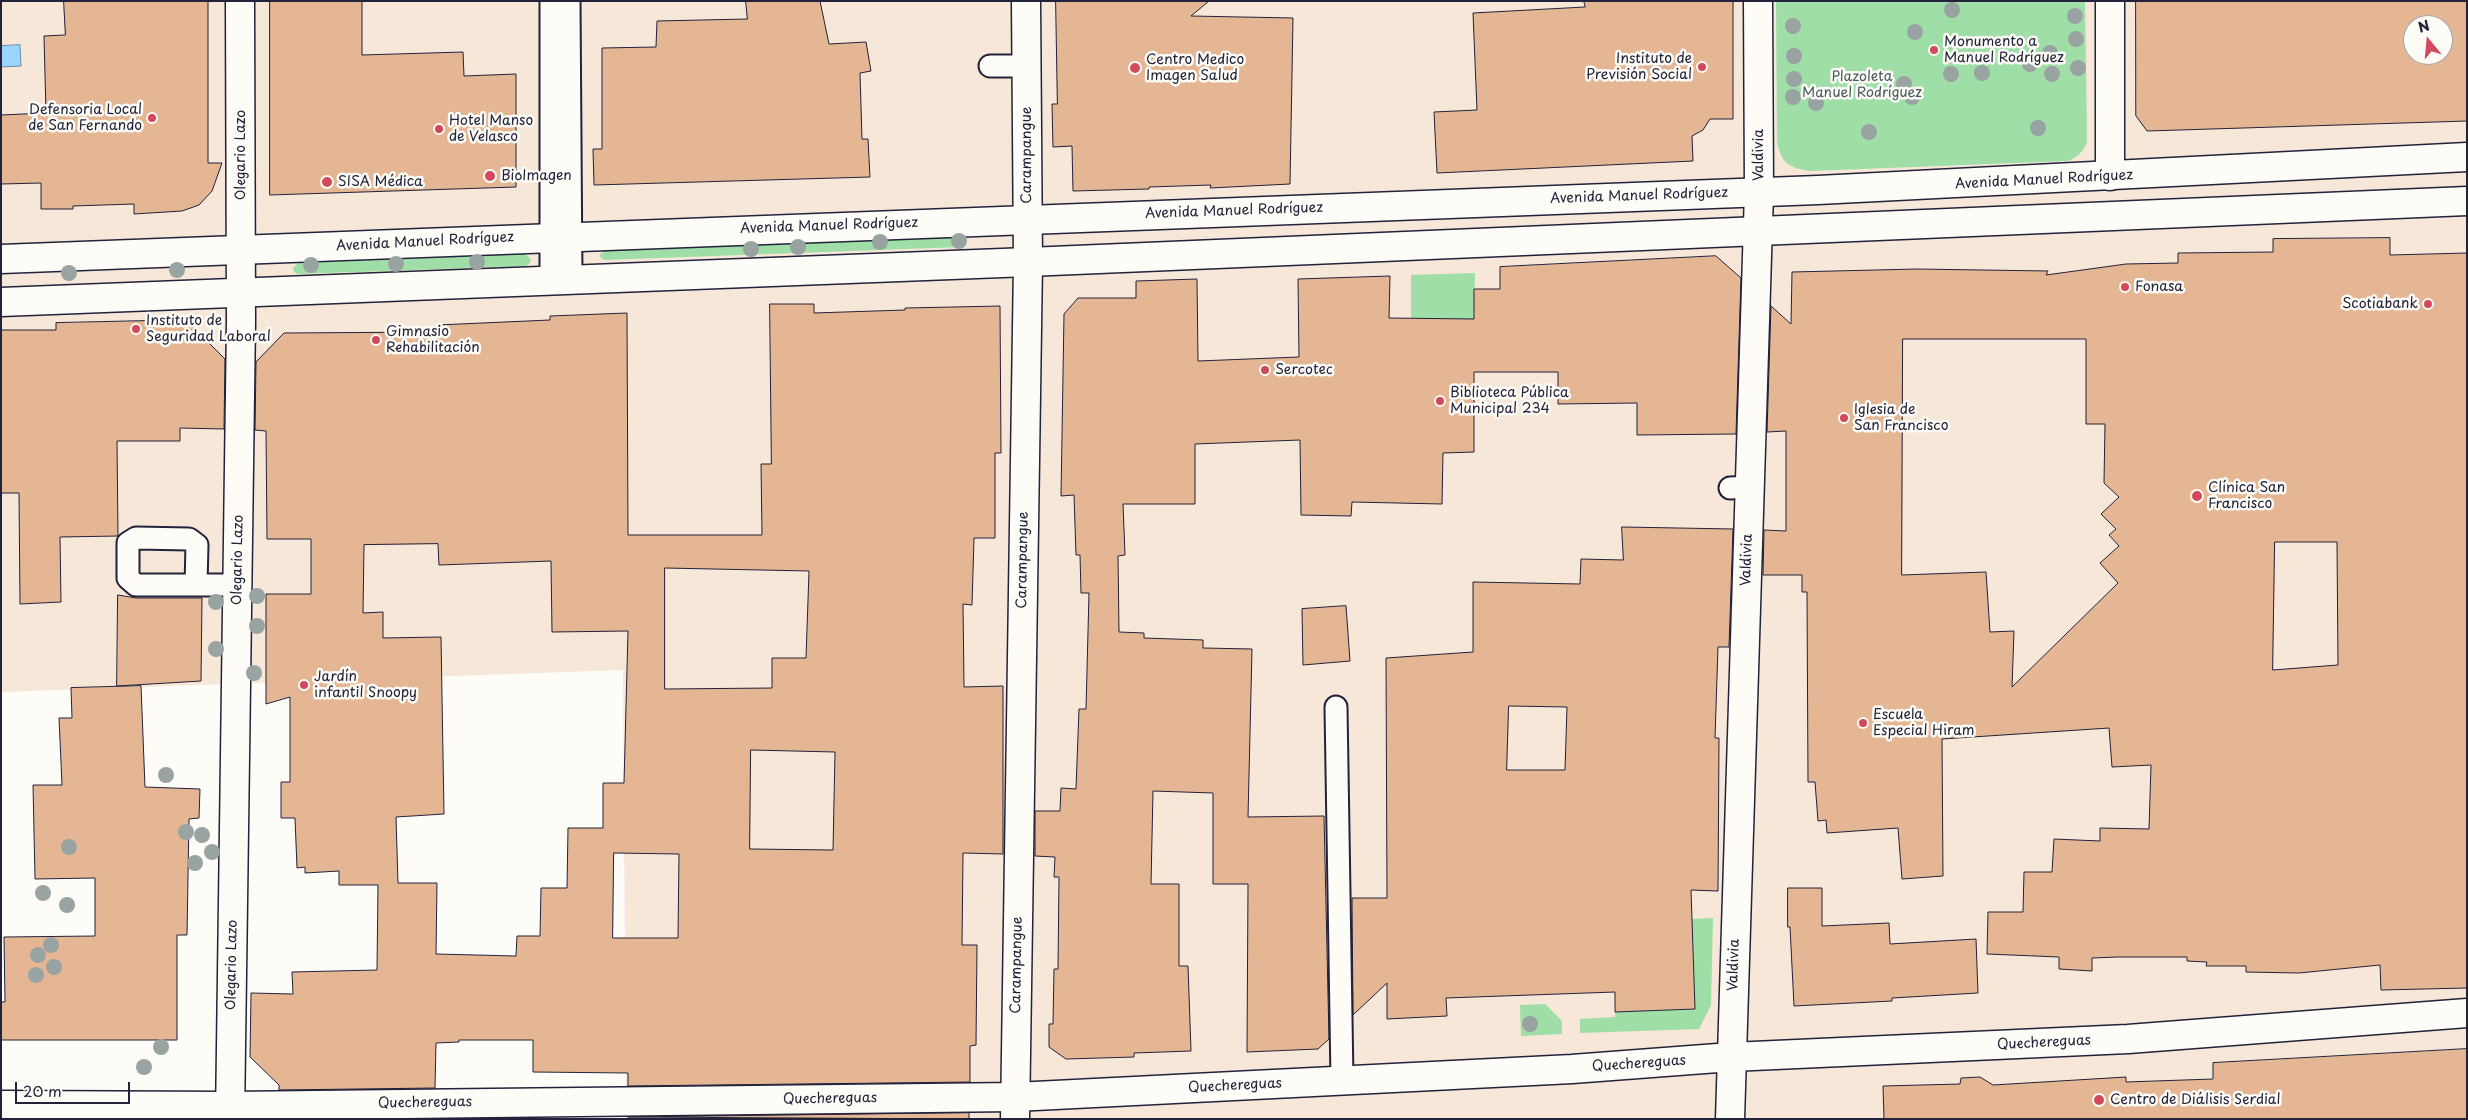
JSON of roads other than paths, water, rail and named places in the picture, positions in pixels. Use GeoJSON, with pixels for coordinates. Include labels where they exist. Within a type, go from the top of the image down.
{"type":"FeatureCollection","features":[{"type":"Feature","properties":{"kind":"street","name":"Olegario Lazo"},"geometry":{"type":"LineString","coordinates":[[230,1112],[241,293],[240,1]]}},
{"type":"Feature","properties":{"kind":"street","name":"Carampangue"},"geometry":{"type":"LineString","coordinates":[[1015,1108],[1028,262],[1026,1]]}},
{"type":"Feature","properties":{"kind":"street","name":"Valdivia"},"geometry":{"type":"LineString","coordinates":[[1730,1119],[1739,487],[1758,231],[1758,1]]}},
{"type":"Feature","properties":{"kind":"street"},"geometry":{"type":"LineString","coordinates":[[2110,1],[2110,176]]}},
{"type":"Feature","properties":{"kind":"street","name":"Avenida Manuel Rodríguez"},"geometry":{"type":"LineString","coordinates":[[1,258],[1759,192],[2467,157]]}},
{"type":"Feature","properties":{"kind":"street"},"geometry":{"type":"LineString","coordinates":[[1,302],[1028,262],[2467,201]]}},
{"type":"Feature","properties":{"kind":"street","name":"Quechereguas"},"geometry":{"type":"LineString","coordinates":[[1,1105],[230,1112],[1015,1108],[1342,1080],[1572,1069],[1731,1057],[2128,1039],[2467,1013]]}},
{"type":"Feature","properties":{"kind":"lane"},"geometry":{"type":"LineString","coordinates":[[551,1],[561,236]]}},
{"type":"Feature","properties":{"kind":"lane"},"geometry":{"type":"LineString","coordinates":[[561,280],[569,1]]}},
{"type":"Feature","properties":{"kind":"lane"},"geometry":{"type":"LineString","coordinates":[[990,66],[1027,66]]}},
{"type":"Feature","properties":{"kind":"lane"},"geometry":{"type":"LineString","coordinates":[[196,585],[238,584]]}},
{"type":"Feature","properties":{"kind":"lane"},"geometry":{"type":"LineString","coordinates":[[1336,707],[1342,1080]]}},
{"type":"Feature","properties":{"kind":"water"},"geometry":{"type":"Polygon","coordinates":[[[20,45],[21,66],[1,67],[1,46],[20,45]]]}},
{"type":"Feature","properties":{"kind":"place","name":"Monumento a Manuel Rodríguez"},"geometry":{"type":"Point","coordinates":[1934,50]}},
{"type":"Feature","properties":{"kind":"place","name":"Instituto de Previsión Social"},"geometry":{"type":"Point","coordinates":[1702,67]}},
{"type":"Feature","properties":{"kind":"place","name":"Centro Medico Imagen Salud"},"geometry":{"type":"Point","coordinates":[1135,68]}},
{"type":"Feature","properties":{"kind":"place","name":"Defensoria Local de San Fernando"},"geometry":{"type":"Point","coordinates":[152,118]}},
{"type":"Feature","properties":{"kind":"place","name":"Hotel Manso de Velasco"},"geometry":{"type":"Point","coordinates":[439,129]}},
{"type":"Feature","properties":{"kind":"place","name":"BioImagen"},"geometry":{"type":"Point","coordinates":[490,176]}},
{"type":"Feature","properties":{"kind":"place","name":"SISA Médica"},"geometry":{"type":"Point","coordinates":[327,182]}},
{"type":"Feature","properties":{"kind":"place","name":"Fonasa"},"geometry":{"type":"Point","coordinates":[2125,287]}},
{"type":"Feature","properties":{"kind":"place","name":"Scotiabank"},"geometry":{"type":"Point","coordinates":[2428,304]}},
{"type":"Feature","properties":{"kind":"place","name":"Instituto de Seguridad Laboral"},"geometry":{"type":"Point","coordinates":[136,329]}},
{"type":"Feature","properties":{"kind":"place","name":"Gimnasio Rehabilitación"},"geometry":{"type":"Point","coordinates":[376,340]}},
{"type":"Feature","properties":{"kind":"place","name":"Sercotec"},"geometry":{"type":"Point","coordinates":[1265,370]}},
{"type":"Feature","properties":{"kind":"place","name":"Biblioteca Pública Municipal 234"},"geometry":{"type":"Point","coordinates":[1440,401]}},
{"type":"Feature","properties":{"kind":"place","name":"Iglesia de San Francisco"},"geometry":{"type":"Point","coordinates":[1844,418]}},
{"type":"Feature","properties":{"kind":"place","name":"Clínica San Francisco"},"geometry":{"type":"Point","coordinates":[2197,496]}},
{"type":"Feature","properties":{"kind":"place","name":"Jardín infantil Snoopy"},"geometry":{"type":"Point","coordinates":[304,685]}},
{"type":"Feature","properties":{"kind":"place","name":"Escuela Especial Hiram"},"geometry":{"type":"Point","coordinates":[1863,723]}},
{"type":"Feature","properties":{"kind":"place","name":"Centro de Diálisis Serdial"},"geometry":{"type":"Point","coordinates":[2099,1100]}},
{"type":"Feature","properties":{"kind":"park label","name":"Plazoleta Manuel Rodríguez"},"geometry":{"type":"Point","coordinates":[1862,86]}}]}
